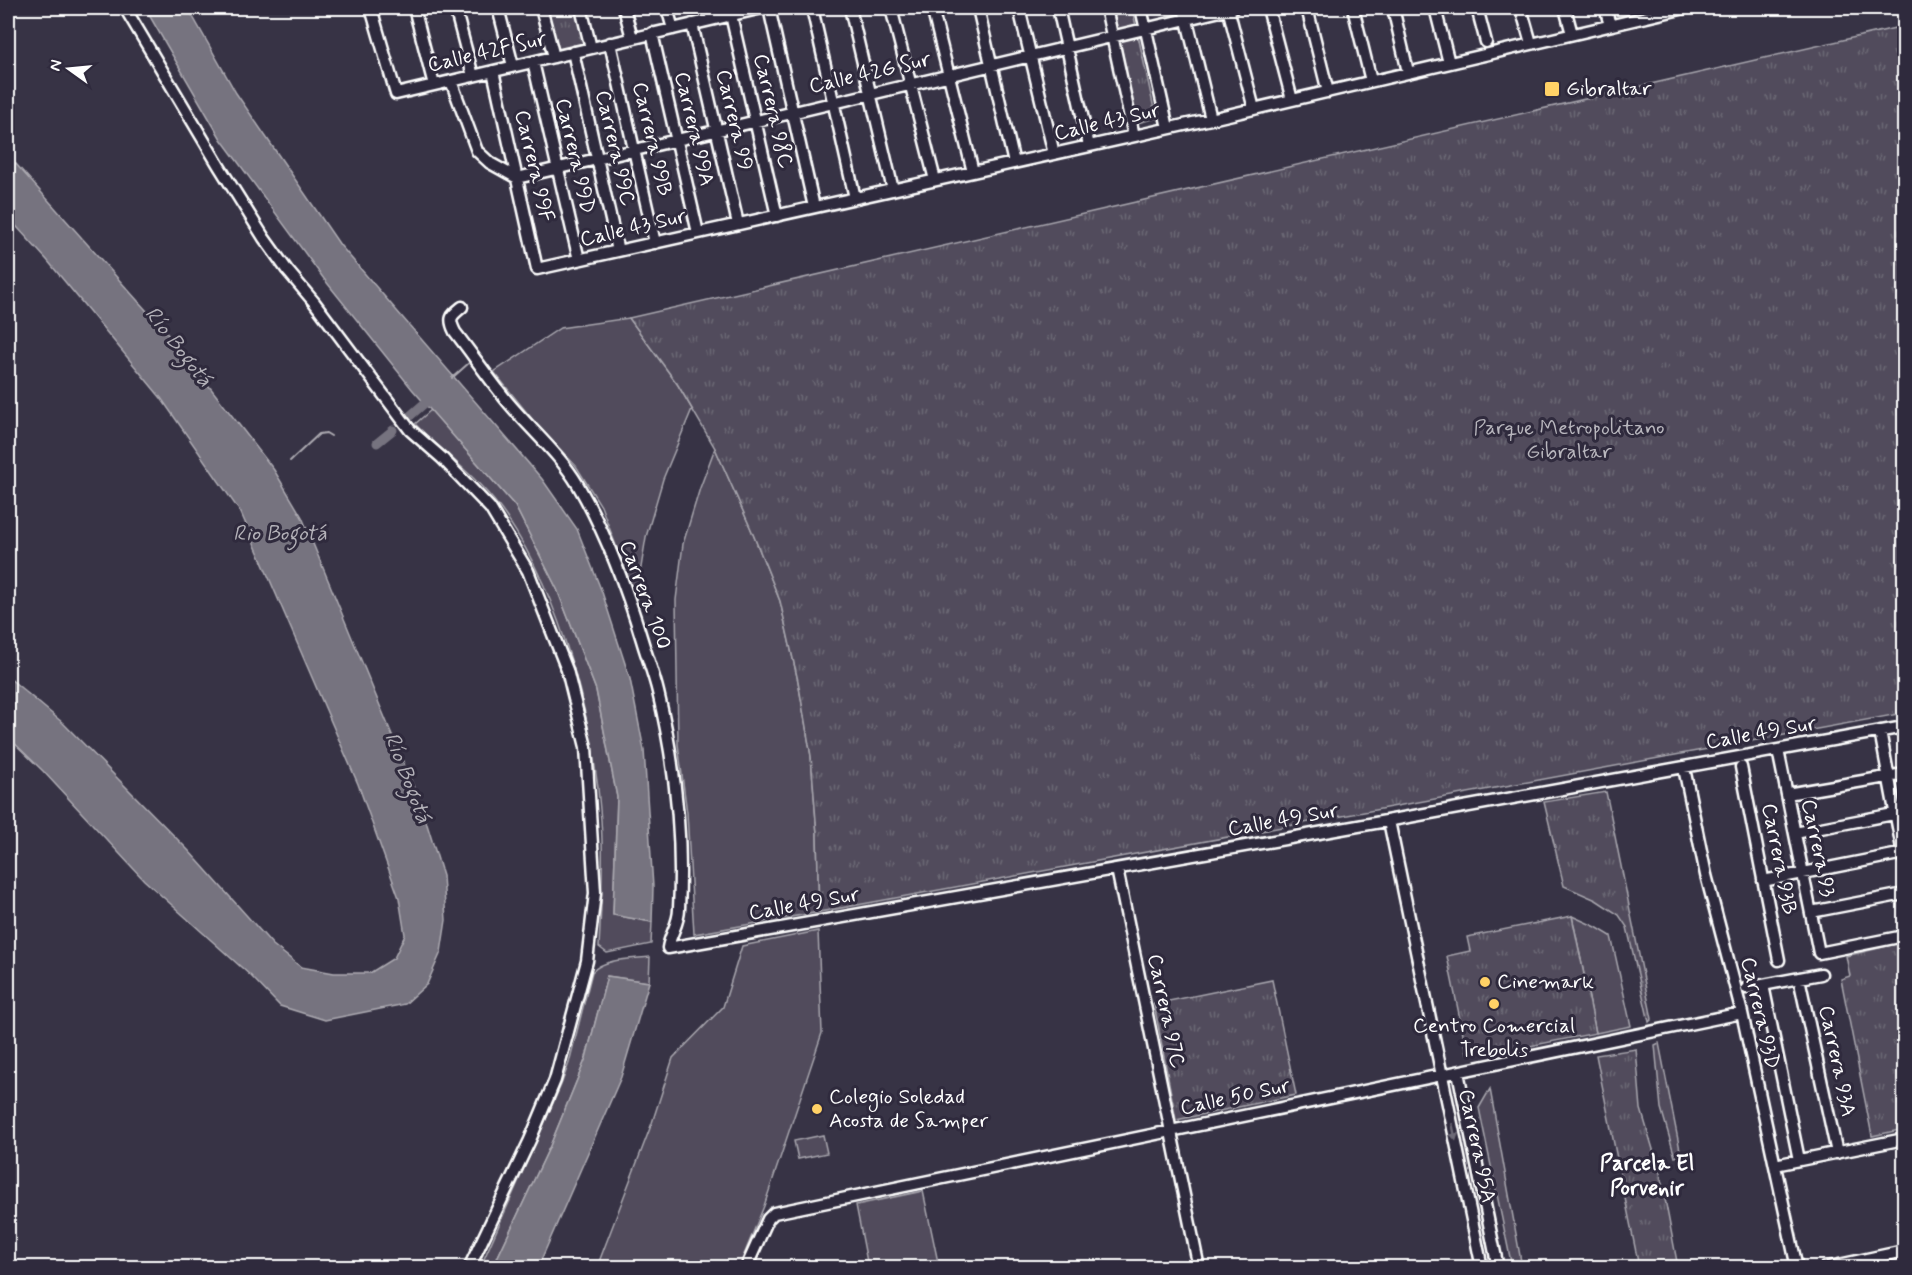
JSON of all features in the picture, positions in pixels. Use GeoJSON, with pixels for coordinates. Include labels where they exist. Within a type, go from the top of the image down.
{"type":"FeatureCollection","features":[{"type":"Feature","properties":{"kind":"street"},"geometry":{"type":"LineString","coordinates":[[125,8],[219,166],[287,270],[314,302],[410,430],[442,458],[490,508],[528,571],[567,670],[586,747],[595,893],[588,961],[555,1080],[530,1140],[469,1268]]}},
{"type":"Feature","properties":{"kind":"street","name":"Calle 42F Sur"},"geometry":{"type":"LineString","coordinates":[[371,8],[396,94],[749,9],[762,8]]}},
{"type":"Feature","properties":{"kind":"street"},"geometry":{"type":"LineString","coordinates":[[414,8],[434,85]]}},
{"type":"Feature","properties":{"kind":"street"},"geometry":{"type":"LineString","coordinates":[[455,8],[473,76]]}},
{"type":"Feature","properties":{"kind":"street"},"geometry":{"type":"LineString","coordinates":[[498,8],[513,66]]}},
{"type":"Feature","properties":{"kind":"street"},"geometry":{"type":"LineString","coordinates":[[541,8],[554,57]]}},
{"type":"Feature","properties":{"kind":"street"},"geometry":{"type":"LineString","coordinates":[[581,8],[591,48]]}},
{"type":"Feature","properties":{"kind":"street"},"geometry":{"type":"LineString","coordinates":[[624,8],[632,38]]}},
{"type":"Feature","properties":{"kind":"street"},"geometry":{"type":"LineString","coordinates":[[668,8],[673,29]]}},
{"type":"Feature","properties":{"kind":"street"},"geometry":{"type":"LineString","coordinates":[[709,8],[712,19]]}},
{"type":"Feature","properties":{"kind":"street"},"geometry":{"type":"LineString","coordinates":[[769,8],[814,207]]}},
{"type":"Feature","properties":{"kind":"street"},"geometry":{"type":"LineString","coordinates":[[812,8],[855,198]]}},
{"type":"Feature","properties":{"kind":"street"},"geometry":{"type":"LineString","coordinates":[[850,8],[893,190]]}},
{"type":"Feature","properties":{"kind":"street"},"geometry":{"type":"LineString","coordinates":[[891,8],[935,180]]}},
{"type":"Feature","properties":{"kind":"street"},"geometry":{"type":"LineString","coordinates":[[932,8],[973,172]]}},
{"type":"Feature","properties":{"kind":"street"},"geometry":{"type":"LineString","coordinates":[[978,8],[1014,163]]}},
{"type":"Feature","properties":{"kind":"street"},"geometry":{"type":"LineString","coordinates":[[1019,8],[1054,154]]}},
{"type":"Feature","properties":{"kind":"street"},"geometry":{"type":"LineString","coordinates":[[1058,8],[1089,146]]}},
{"type":"Feature","properties":{"kind":"street"},"geometry":{"type":"LineString","coordinates":[[1106,8],[1134,136]]}},
{"type":"Feature","properties":{"kind":"street"},"geometry":{"type":"LineString","coordinates":[[1141,8],[1168,128]]}},
{"type":"Feature","properties":{"kind":"street"},"geometry":{"type":"LineString","coordinates":[[1184,8],[1211,119]]}},
{"type":"Feature","properties":{"kind":"street"},"geometry":{"type":"LineString","coordinates":[[1229,8],[1254,109]]}},
{"type":"Feature","properties":{"kind":"street","name":"Calle 42G Sur"},"geometry":{"type":"LineString","coordinates":[[517,178],[1229,8]]}},
{"type":"Feature","properties":{"kind":"street"},"geometry":{"type":"LineString","coordinates":[[1268,8],[1292,100]]}},
{"type":"Feature","properties":{"kind":"street"},"geometry":{"type":"LineString","coordinates":[[1307,8],[1328,92]]}},
{"type":"Feature","properties":{"kind":"street"},"geometry":{"type":"LineString","coordinates":[[1353,8],[1371,81]]}},
{"type":"Feature","properties":{"kind":"street"},"geometry":{"type":"LineString","coordinates":[[1393,8],[1408,72]]}},
{"type":"Feature","properties":{"kind":"street"},"geometry":{"type":"LineString","coordinates":[[1435,8],[1449,63]]}},
{"type":"Feature","properties":{"kind":"street"},"geometry":{"type":"LineString","coordinates":[[1477,8],[1486,42]]}},
{"type":"Feature","properties":{"kind":"street"},"geometry":{"type":"LineString","coordinates":[[1521,8],[1531,43]]}},
{"type":"Feature","properties":{"kind":"street"},"geometry":{"type":"LineString","coordinates":[[1564,8],[1572,34]]}},
{"type":"Feature","properties":{"kind":"street"},"geometry":{"type":"LineString","coordinates":[[1605,8],[1610,25]]}},
{"type":"Feature","properties":{"kind":"street","name":"Calle 43 Sur"},"geometry":{"type":"LineString","coordinates":[[537,269],[1328,92],[1610,25],[1650,11],[1685,8]]}},
{"type":"Feature","properties":{"kind":"street","name":"Carrera 98C"},"geometry":{"type":"LineString","coordinates":[[731,15],[777,216]]}},
{"type":"Feature","properties":{"kind":"street","name":"Carrera 99"},"geometry":{"type":"LineString","coordinates":[[692,24],[738,224]]}},
{"type":"Feature","properties":{"kind":"street","name":"Carrera 99A"},"geometry":{"type":"LineString","coordinates":[[652,33],[698,233]]}},
{"type":"Feature","properties":{"kind":"street","name":"Carrera 99B"},"geometry":{"type":"LineString","coordinates":[[610,43],[656,243]]}},
{"type":"Feature","properties":{"kind":"street","name":"Carrera 99C"},"geometry":{"type":"LineString","coordinates":[[573,52],[618,251]]}},
{"type":"Feature","properties":{"kind":"street","name":"Carrera 99D"},"geometry":{"type":"LineString","coordinates":[[532,62],[579,260]]}},
{"type":"Feature","properties":{"kind":"street","name":"Carrera 99F"},"geometry":{"type":"LineString","coordinates":[[493,71],[537,269]]}},
{"type":"Feature","properties":{"kind":"street"},"geometry":{"type":"LineString","coordinates":[[451,81],[477,151],[489,163],[517,178]]}},
{"type":"Feature","properties":{"kind":"street","name":"Carrera 100"},"geometry":{"type":"LineString","coordinates":[[462,307],[452,316],[450,323],[455,332],[507,401],[558,457],[577,484],[627,590],[658,691],[673,768],[679,838],[679,910],[668,948]]}},
{"type":"Feature","properties":{"kind":"street","name":"Calle 49 Sur"},"geometry":{"type":"LineString","coordinates":[[668,948],[1905,727]]}},
{"type":"Feature","properties":{"kind":"street"},"geometry":{"type":"LineString","coordinates":[[1763,880],[1904,856],[1900,813],[1889,776],[1880,731]]}},
{"type":"Feature","properties":{"kind":"street","name":"Carrera 93"},"geometry":{"type":"LineString","coordinates":[[1778,750],[1819,953],[1905,936]]}},
{"type":"Feature","properties":{"kind":"street","name":"Carrera 93B"},"geometry":{"type":"LineString","coordinates":[[1741,766],[1779,960]]}},
{"type":"Feature","properties":{"kind":"street","name":"Carrera 93D"},"geometry":{"type":"LineString","coordinates":[[1684,768],[1706,875],[1742,1013],[1797,1268]]}},
{"type":"Feature","properties":{"kind":"street"},"geometry":{"type":"LineString","coordinates":[[1787,794],[1905,774]]}},
{"type":"Feature","properties":{"kind":"street"},"geometry":{"type":"LineString","coordinates":[[1795,832],[1900,813]]}},
{"type":"Feature","properties":{"kind":"street","name":"Carrera 95A"},"geometry":{"type":"LineString","coordinates":[[1389,821],[1482,1268]]}},
{"type":"Feature","properties":{"kind":"street","name":"Carrera 97C"},"geometry":{"type":"LineString","coordinates":[[1117,869],[1199,1268]]}},
{"type":"Feature","properties":{"kind":"street"},"geometry":{"type":"LineString","coordinates":[[1811,912],[1905,894]]}},
{"type":"Feature","properties":{"kind":"street"},"geometry":{"type":"LineString","coordinates":[[1746,988],[1821,974]]}},
{"type":"Feature","properties":{"kind":"street","name":"Carrera 93A"},"geometry":{"type":"LineString","coordinates":[[1799,978],[1837,1153]]}},
{"type":"Feature","properties":{"kind":"street"},"geometry":{"type":"LineString","coordinates":[[1763,985],[1799,1160]]}},
{"type":"Feature","properties":{"kind":"street","name":"Calle 50 Sur"},"geometry":{"type":"LineString","coordinates":[[746,1268],[768,1219],[774,1213],[1742,1013]]}},
{"type":"Feature","properties":{"kind":"street","name":"Carrera 95A"},"geometry":{"type":"LineString","coordinates":[[1458,1072],[1498,1268]]}},
{"type":"Feature","properties":{"kind":"street"},"geometry":{"type":"LineString","coordinates":[[1775,1165],[1905,1139]]}},
{"type":"Feature","properties":{"kind":"street"},"geometry":{"type":"LineString","coordinates":[[1826,1268],[1905,1251]]}},
{"type":"Feature","properties":{"kind":"green space"},"geometry":{"type":"Polygon","coordinates":[[[544,8],[577,8],[587,44],[555,52],[544,8]]]}},
{"type":"Feature","properties":{"kind":"green space"},"geometry":{"type":"Polygon","coordinates":[[[1113,8],[1132,8],[1156,118],[1137,123],[1113,8]]]}},
{"type":"Feature","properties":{"kind":"green space","name":"Parque Metropolitano Gibraltar"},"geometry":{"type":"Polygon","coordinates":[[[1904,26],[1904,713],[819,912],[817,834],[811,756],[798,681],[780,601],[715,448],[678,385],[629,318],[1904,26]]]}},
{"type":"Feature","properties":{"kind":"green space"},"geometry":{"type":"Polygon","coordinates":[[[629,318],[678,385],[692,409],[663,479],[646,537],[636,598],[601,506],[576,466],[537,425],[494,372],[560,328],[629,318]]]}},
{"type":"Feature","properties":{"kind":"green space"},"geometry":{"type":"Polygon","coordinates":[[[431,410],[515,506],[557,589],[596,690],[617,797],[613,915],[652,922],[651,944],[607,953],[599,947],[601,820],[591,743],[572,663],[544,586],[527,550],[507,518],[476,480],[415,424],[431,410]]]}},
{"type":"Feature","properties":{"kind":"green space"},"geometry":{"type":"Polygon","coordinates":[[[715,448],[780,601],[798,681],[811,756],[817,834],[819,912],[694,934],[687,813],[678,744],[676,600],[683,544],[715,448]]]}},
{"type":"Feature","properties":{"kind":"green space"},"geometry":{"type":"Polygon","coordinates":[[[1606,792],[1652,1019],[1649,1022],[1627,927],[1619,915],[1596,900],[1564,886],[1544,802],[1606,792]]]}},
{"type":"Feature","properties":{"kind":"green space"},"geometry":{"type":"Polygon","coordinates":[[[1572,916],[1611,936],[1631,1026],[1596,1033],[1572,916]]]}},
{"type":"Feature","properties":{"kind":"green space"},"geometry":{"type":"Polygon","coordinates":[[[1572,916],[1596,1033],[1494,1053],[1493,1048],[1467,1053],[1447,956],[1470,951],[1467,937],[1572,916]]]}},
{"type":"Feature","properties":{"kind":"green space"},"geometry":{"type":"Polygon","coordinates":[[[818,931],[822,1033],[764,1206],[739,1267],[597,1267],[652,1123],[673,1058],[723,1007],[742,946],[818,931]]]}},
{"type":"Feature","properties":{"kind":"green space"},"geometry":{"type":"Polygon","coordinates":[[[1904,942],[1904,1129],[1872,1136],[1841,979],[1850,976],[1846,956],[1904,942]]]}},
{"type":"Feature","properties":{"kind":"green space"},"geometry":{"type":"Polygon","coordinates":[[[650,957],[649,982],[607,976],[586,1058],[550,1146],[493,1267],[480,1268],[561,1085],[569,1063],[592,972],[597,967],[611,962],[650,957]]]}},
{"type":"Feature","properties":{"kind":"green space"},"geometry":{"type":"Polygon","coordinates":[[[1272,980],[1296,1095],[1176,1120],[1154,1004],[1272,980]]]}},
{"type":"Feature","properties":{"kind":"green space"},"geometry":{"type":"Polygon","coordinates":[[[1659,1043],[1681,1155],[1675,1157],[1661,1108],[1655,1045],[1659,1043]]]}},
{"type":"Feature","properties":{"kind":"green space"},"geometry":{"type":"Polygon","coordinates":[[[1636,1049],[1641,1109],[1660,1173],[1678,1267],[1639,1267],[1596,1055],[1636,1049]]]}},
{"type":"Feature","properties":{"kind":"green space"},"geometry":{"type":"Polygon","coordinates":[[[1490,1089],[1522,1267],[1512,1267],[1479,1108],[1490,1089]]]}},
{"type":"Feature","properties":{"kind":"green space"},"geometry":{"type":"Polygon","coordinates":[[[823,1135],[827,1153],[798,1159],[794,1141],[823,1135]]]}},
{"type":"Feature","properties":{"kind":"green space"},"geometry":{"type":"Polygon","coordinates":[[[923,1191],[939,1267],[868,1267],[856,1205],[923,1191]]]}},
{"type":"Feature","properties":{"kind":"water"},"geometry":{"type":"Polygon","coordinates":[[[145,8],[188,8],[236,93],[340,245],[542,479],[577,529],[602,592],[630,679],[644,750],[653,887],[652,922],[613,915],[617,797],[596,690],[557,589],[515,506],[412,389],[324,279],[221,139],[145,8]]]}},
{"type":"Feature","properties":{"kind":"water","name":"Rio Bogotá"},"geometry":{"type":"Polygon","coordinates":[[[8,155],[178,346],[274,470],[302,517],[421,805],[443,876],[446,920],[441,952],[427,984],[405,1004],[325,1020],[280,1006],[251,976],[144,880],[43,771],[8,737],[8,677],[63,723],[189,851],[273,945],[301,967],[334,973],[370,973],[394,958],[405,935],[399,898],[358,784],[241,513],[161,398],[47,260],[8,217],[8,155]]]}},
{"type":"Feature","properties":{"kind":"water"},"geometry":{"type":"Polygon","coordinates":[[[607,976],[649,982],[621,1077],[538,1267],[493,1267],[550,1146],[586,1058],[607,976]]]}},
{"type":"Feature","properties":{"kind":"waterway"},"geometry":{"type":"LineString","coordinates":[[452,378],[470,362]]}},
{"type":"Feature","properties":{"kind":"waterway"},"geometry":{"type":"LineString","coordinates":[[410,416],[434,395]]}},
{"type":"Feature","properties":{"kind":"waterway"},"geometry":{"type":"LineString","coordinates":[[377,443],[393,430]]}},
{"type":"Feature","properties":{"kind":"waterway"},"geometry":{"type":"LineString","coordinates":[[290,461],[319,434],[326,433],[331,436]]}},
{"type":"Feature","properties":{"kind":"place","name":"Gibraltar"},"geometry":{"type":"Point","coordinates":[1552,89]}},
{"type":"Feature","properties":{"kind":"place","name":"Cinemark"},"geometry":{"type":"Point","coordinates":[1485,982]}},
{"type":"Feature","properties":{"kind":"place","name":"Centro Comercial Trebolis"},"geometry":{"type":"Point","coordinates":[1494,1004]}},
{"type":"Feature","properties":{"kind":"place","name":"Colegio Soledad Acosta de Samper"},"geometry":{"type":"Point","coordinates":[817,1109]}},
{"type":"Feature","properties":{"kind":"district","name":"Parcela El Porvenir"},"geometry":{"type":"Point","coordinates":[1647,1176]}},
{"type":"Feature","properties":{"kind":"water label","name":"Río Bogotá"},"geometry":{"type":"Point","coordinates":[178,347]}},
{"type":"Feature","properties":{"kind":"water label","name":"Río Bogotá"},"geometry":{"type":"Point","coordinates":[407,778]}}]}
